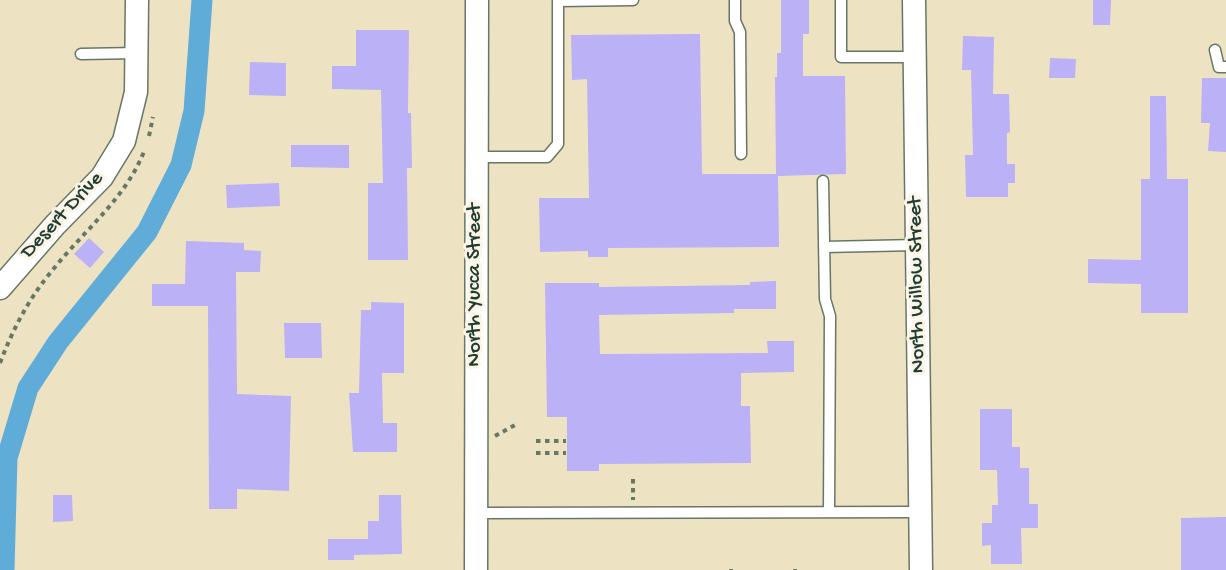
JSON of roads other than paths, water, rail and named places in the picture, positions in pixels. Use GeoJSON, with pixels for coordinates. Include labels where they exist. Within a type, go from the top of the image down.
{"type":"FeatureCollection","features":[{"type":"Feature","properties":{"kind":"street","name":"Desert Drive"},"geometry":{"type":"LineString","coordinates":[[0,288],[55,225],[102,177],[124,141],[136,92],[137,0]]}},
{"type":"Feature","properties":{"kind":"street","name":"North Yucca Street"},"geometry":{"type":"LineString","coordinates":[[476,570],[477,0]]}},
{"type":"Feature","properties":{"kind":"street","name":"North Willow Street"},"geometry":{"type":"LineString","coordinates":[[914,0],[921,570]]}},
{"type":"Feature","properties":{"kind":"lane"},"geometry":{"type":"LineString","coordinates":[[476,157],[547,157],[558,144],[558,2],[633,0]]}},
{"type":"Feature","properties":{"kind":"lane"},"geometry":{"type":"LineString","coordinates":[[735,0],[735,21],[740,32],[741,154]]}},
{"type":"Feature","properties":{"kind":"lane"},"geometry":{"type":"LineString","coordinates":[[841,0],[842,57],[915,57]]}},
{"type":"Feature","properties":{"kind":"lane"},"geometry":{"type":"LineString","coordinates":[[1215,50],[1219,67],[1226,67]]}},
{"type":"Feature","properties":{"kind":"lane"},"geometry":{"type":"LineString","coordinates":[[81,54],[137,53]]}},
{"type":"Feature","properties":{"kind":"lane"},"geometry":{"type":"LineString","coordinates":[[823,181],[825,299],[830,316],[829,512]]}},
{"type":"Feature","properties":{"kind":"lane"},"geometry":{"type":"LineString","coordinates":[[824,247],[917,245]]}},
{"type":"Feature","properties":{"kind":"lane"},"geometry":{"type":"LineString","coordinates":[[476,513],[920,512]]}},
{"type":"Feature","properties":{"kind":"waterway"},"geometry":{"type":"LineString","coordinates":[[4,570],[7,458],[28,388],[58,342],[147,232],[181,165],[194,111],[202,0]]}}]}
